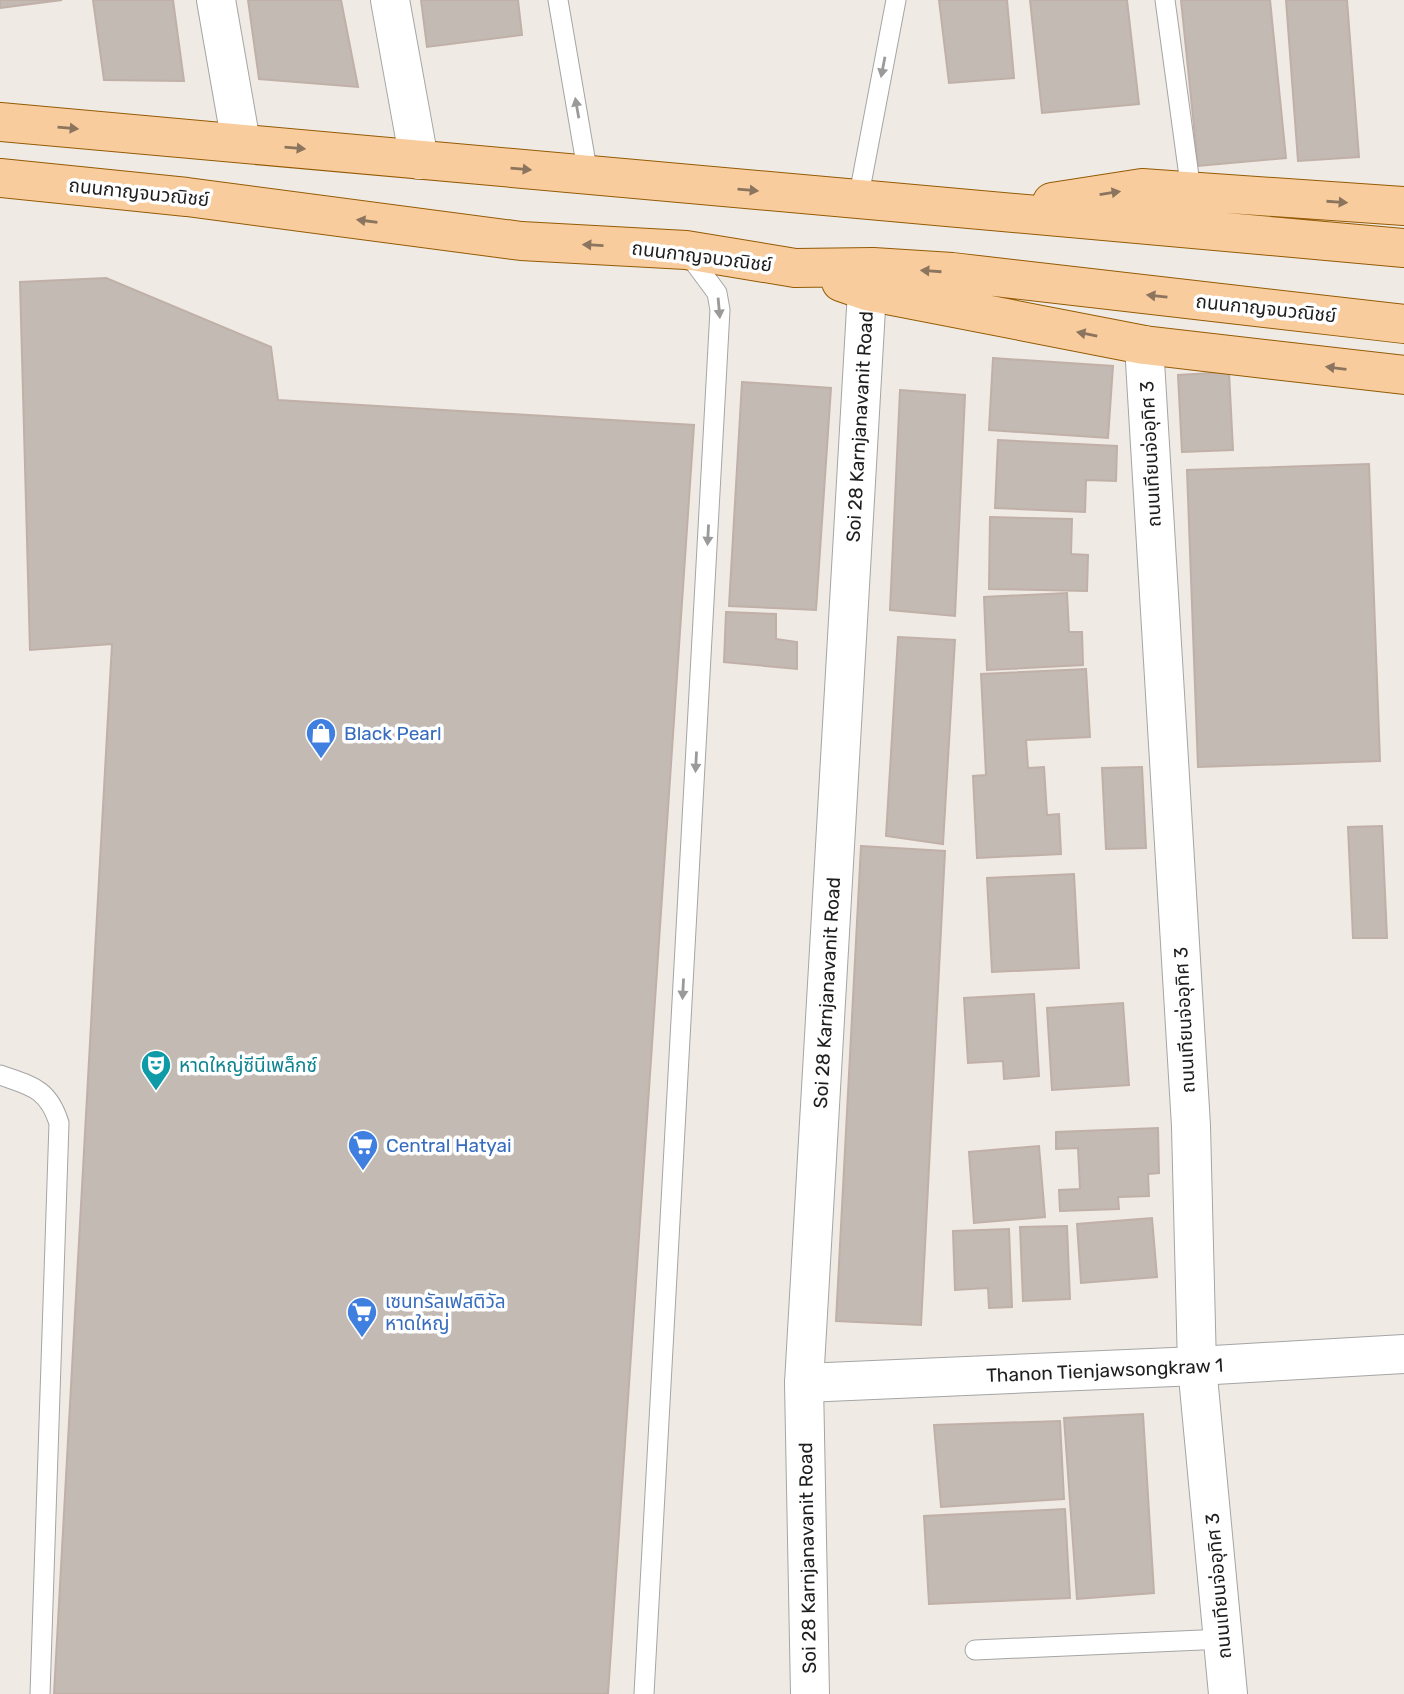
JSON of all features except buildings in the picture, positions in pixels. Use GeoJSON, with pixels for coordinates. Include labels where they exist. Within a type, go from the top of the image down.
{"type":"FeatureCollection","features":[{"type":"Feature","properties":{"kind":"main road"},"geometry":{"type":"LineString","coordinates":[[0,121],[1392,246]]}},
{"type":"Feature","properties":{"kind":"main road","name":"ถนนกาญจนวณิชย์"},"geometry":{"type":"LineString","coordinates":[[0,178],[187,197],[521,241],[685,250],[796,268],[873,267],[952,272],[1387,322]]}},
{"type":"Feature","properties":{"kind":"main road"},"geometry":{"type":"LineString","coordinates":[[995,212],[1142,188],[1404,206]]}},
{"type":"Feature","properties":{"kind":"main road"},"geometry":{"type":"LineString","coordinates":[[796,268],[867,291],[1144,345],[1404,375]]}},
{"type":"Feature","properties":{"kind":"street"},"geometry":{"type":"LineString","coordinates":[[216,0],[241,143]]}},
{"type":"Feature","properties":{"kind":"street"},"geometry":{"type":"LineString","coordinates":[[390,0],[419,160]]}},
{"type":"Feature","properties":{"kind":"street","name":"Soi 28 Karnjanavanit Road"},"geometry":{"type":"LineString","coordinates":[[810,1694],[804,1383],[867,291]]}},
{"type":"Feature","properties":{"kind":"street","name":"ถนนเทียนจ่ออุทิศ 3"},"geometry":{"type":"LineString","coordinates":[[1144,345],[1191,1126],[1197,1366],[1228,1694]]}},
{"type":"Feature","properties":{"kind":"street","name":"Thanon Tienjawsongkraw 1"},"geometry":{"type":"LineString","coordinates":[[804,1383],[1404,1354]]}},
{"type":"Feature","properties":{"kind":"lane"},"geometry":{"type":"LineString","coordinates":[[558,0],[588,175]]}},
{"type":"Feature","properties":{"kind":"lane"},"geometry":{"type":"LineString","coordinates":[[858,200],[896,0]]}},
{"type":"Feature","properties":{"kind":"lane"},"geometry":{"type":"LineString","coordinates":[[1165,0],[1191,191]]}},
{"type":"Feature","properties":{"kind":"lane"},"geometry":{"type":"LineString","coordinates":[[644,1694],[720,305],[717,293],[685,250]]}},
{"type":"Feature","properties":{"kind":"lane"},"geometry":{"type":"LineString","coordinates":[[0,1075],[38,1089],[56,1113],[59,1123],[40,1694]]}},
{"type":"Feature","properties":{"kind":"lane"},"geometry":{"type":"LineString","coordinates":[[975,1650],[1224,1639]]}},
{"type":"Feature","properties":{"kind":"place","name":"Black Pearl"},"geometry":{"type":"Point","coordinates":[321,760]}},
{"type":"Feature","properties":{"kind":"place","name":"หาดใหญ่ซีนีเพล็กซ์"},"geometry":{"type":"Point","coordinates":[156,1092]}},
{"type":"Feature","properties":{"kind":"place","name":"Central Hatyai"},"geometry":{"type":"Point","coordinates":[363,1172]}},
{"type":"Feature","properties":{"kind":"place","name":"เซนทรัลเฟสติวัล หาดใหญ่"},"geometry":{"type":"Point","coordinates":[362,1339]}}]}
